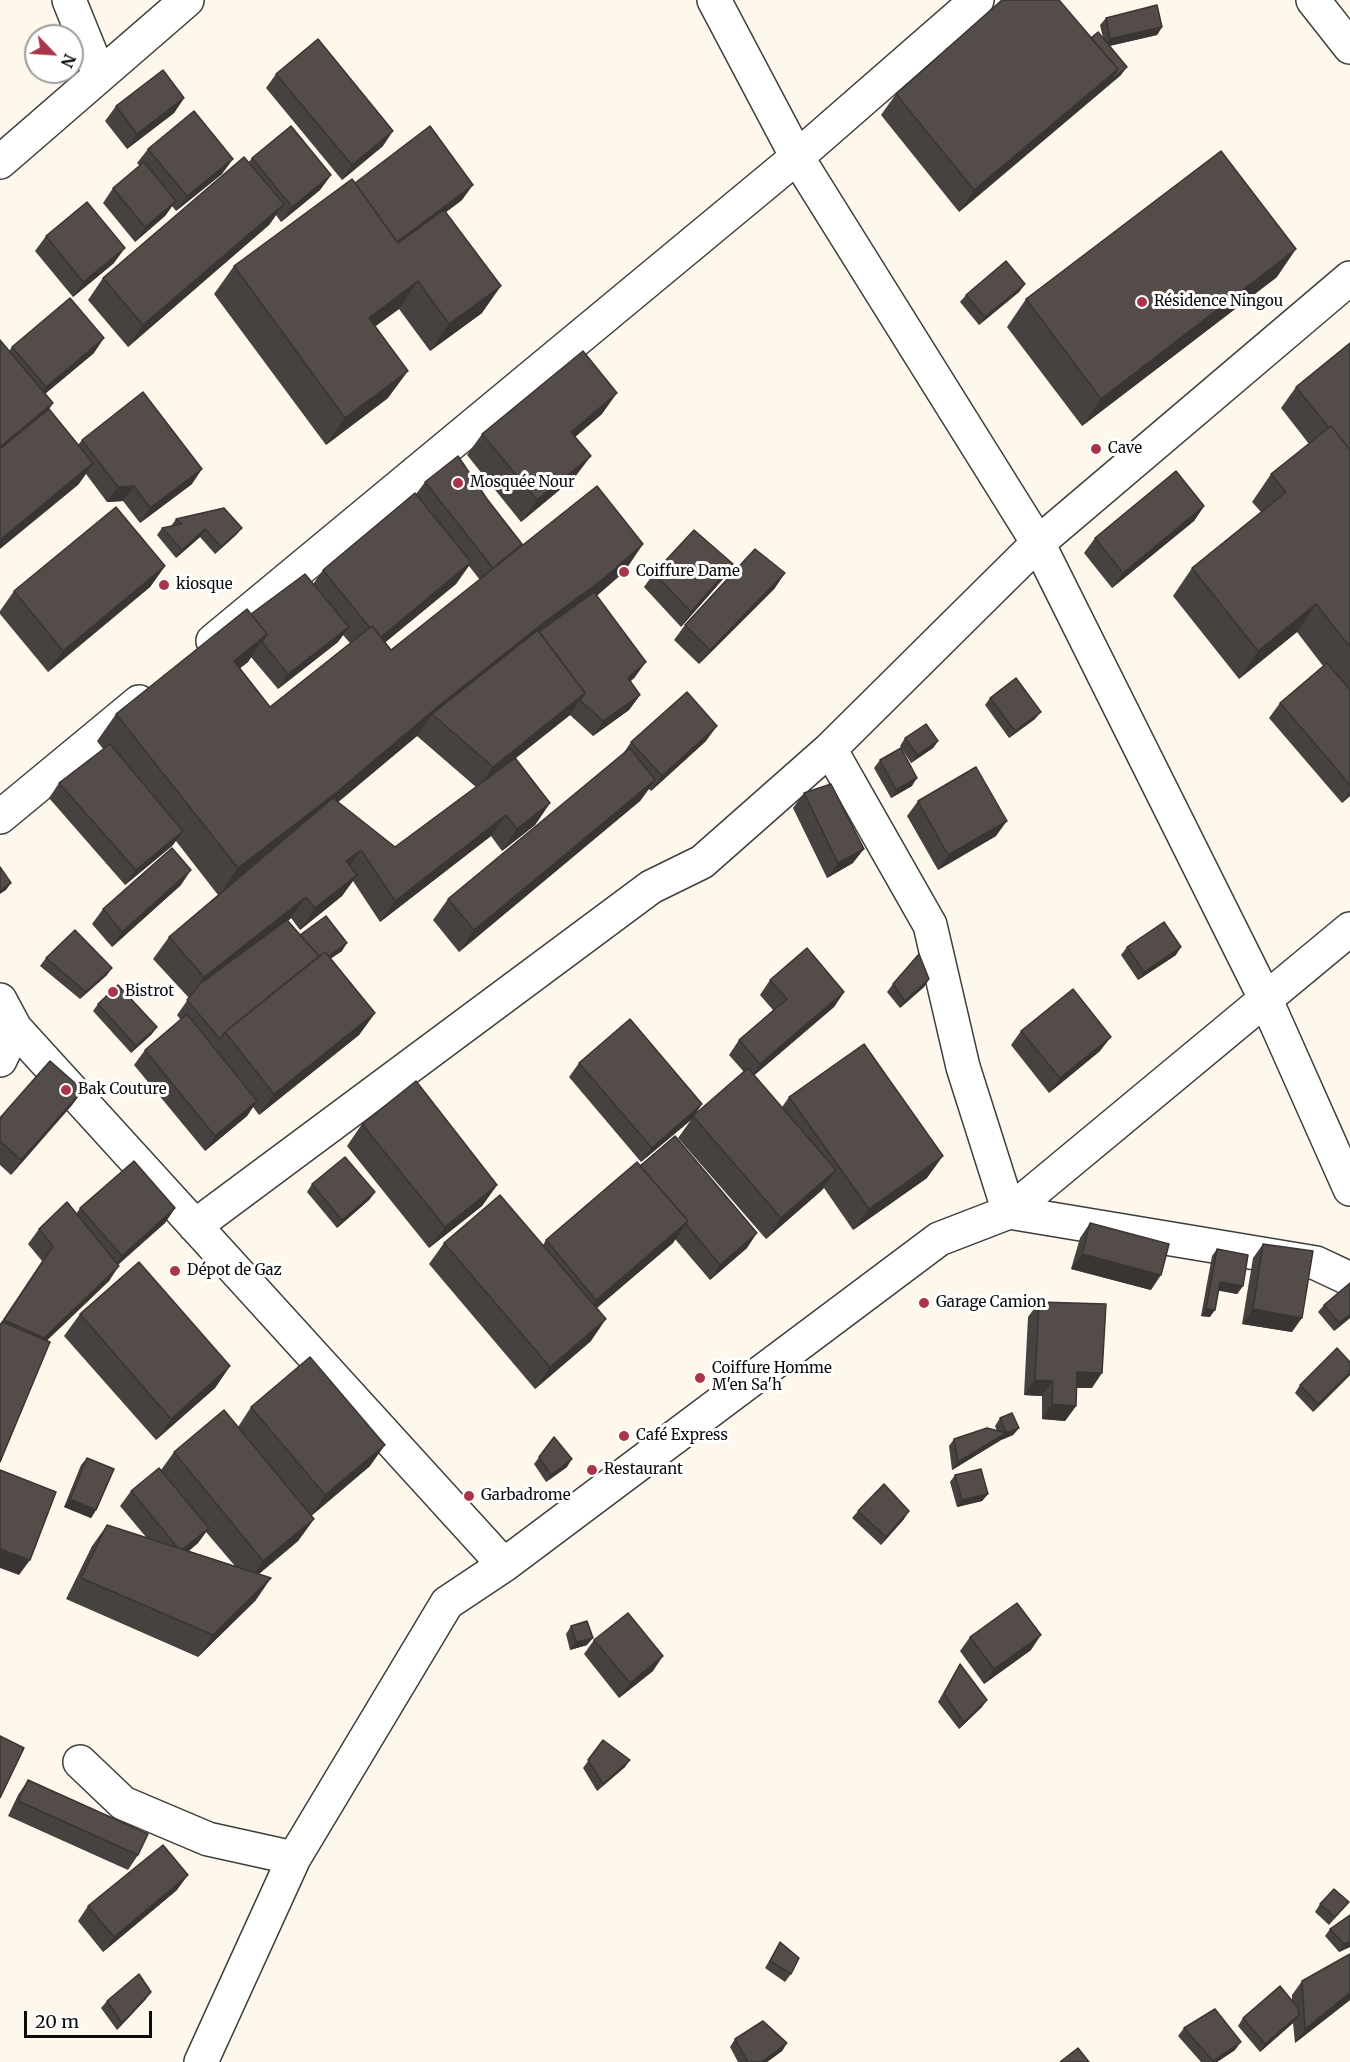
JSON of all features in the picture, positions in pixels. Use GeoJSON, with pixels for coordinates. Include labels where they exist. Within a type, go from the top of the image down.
{"type":"FeatureCollection","features":[{"type":"Feature","properties":{"kind":"street"},"geometry":{"type":"LineString","coordinates":[[69,0],[99,74]]}},
{"type":"Feature","properties":{"kind":"street"},"geometry":{"type":"LineString","coordinates":[[0,162],[187,0]]}},
{"type":"Feature","properties":{"kind":"street"},"geometry":{"type":"LineString","coordinates":[[714,0],[797,157],[1038,543],[1264,998],[1350,1189]]}},
{"type":"Feature","properties":{"kind":"street"},"geometry":{"type":"LineString","coordinates":[[192,658],[797,157],[977,0]]}},
{"type":"Feature","properties":{"kind":"street"},"geometry":{"type":"LineString","coordinates":[[1313,0],[1350,47]]}},
{"type":"Feature","properties":{"kind":"street"},"geometry":{"type":"LineString","coordinates":[[195,1226],[651,887],[702,862],[830,749],[1038,543],[1350,278]]}},
{"type":"Feature","properties":{"kind":"street"},"geometry":{"type":"LineString","coordinates":[[0,817],[165,681]]}},
{"type":"Feature","properties":{"kind":"street"},"geometry":{"type":"LineString","coordinates":[[830,749],[930,926],[963,1067],[1009,1212]]}},
{"type":"Feature","properties":{"kind":"street"},"geometry":{"type":"LineString","coordinates":[[201,2062],[294,1858],[447,1603],[504,1565],[939,1239],[1009,1212],[1350,928]]}},
{"type":"Feature","properties":{"kind":"street"},"geometry":{"type":"LineString","coordinates":[[7,1014],[195,1226],[504,1565]]}},
{"type":"Feature","properties":{"kind":"street"},"geometry":{"type":"LineString","coordinates":[[0,1060],[7,1014]]}},
{"type":"Feature","properties":{"kind":"street"},"geometry":{"type":"LineString","coordinates":[[1009,1212],[1316,1263],[1350,1279]]}},
{"type":"Feature","properties":{"kind":"street"},"geometry":{"type":"LineString","coordinates":[[80,1762],[123,1803],[208,1839],[294,1858]]}},
{"type":"Feature","properties":{"kind":"building"},"geometry":{"type":"Polygon","coordinates":[[[1002,0],[1059,0],[1118,69],[974,190],[896,94],[1002,0]]]}},
{"type":"Feature","properties":{"kind":"building"},"geometry":{"type":"Polygon","coordinates":[[[1157,5],[1162,27],[1110,39],[1106,18],[1157,5]]]}},
{"type":"Feature","properties":{"kind":"building"},"geometry":{"type":"Polygon","coordinates":[[[1098,32],[1127,67],[1108,83],[1118,69],[1091,38],[1098,32]]]}},
{"type":"Feature","properties":{"kind":"building"},"geometry":{"type":"Polygon","coordinates":[[[318,39],[393,131],[352,165],[276,74],[318,39]]]}},
{"type":"Feature","properties":{"kind":"building"},"geometry":{"type":"Polygon","coordinates":[[[163,70],[184,98],[137,134],[116,106],[163,70]]]}},
{"type":"Feature","properties":{"kind":"building"},"geometry":{"type":"Polygon","coordinates":[[[194,111],[233,159],[187,196],[148,149],[194,111]]]}},
{"type":"Feature","properties":{"kind":"building"},"geometry":{"type":"Polygon","coordinates":[[[291,126],[331,175],[292,207],[252,158],[291,126]]]}},
{"type":"Feature","properties":{"kind":"building"},"geometry":{"type":"Polygon","coordinates":[[[430,126],[473,185],[397,242],[355,183],[430,126]]]}},
{"type":"Feature","properties":{"kind":"building","name":"Résidence Ningou"},"geometry":{"type":"Polygon","coordinates":[[[1221,151],[1296,249],[1101,399],[1026,299],[1221,151]]]}},
{"type":"Feature","properties":{"kind":"building"},"geometry":{"type":"Polygon","coordinates":[[[244,157],[284,204],[143,325],[103,278],[244,157]]]}},
{"type":"Feature","properties":{"kind":"building"},"geometry":{"type":"Polygon","coordinates":[[[144,162],[176,201],[145,227],[113,188],[144,162]]]}},
{"type":"Feature","properties":{"kind":"building"},"geometry":{"type":"Polygon","coordinates":[[[352,179],[398,243],[444,210],[501,286],[449,324],[418,281],[369,318],[408,371],[345,418],[234,266],[352,179]]]}},
{"type":"Feature","properties":{"kind":"building"},"geometry":{"type":"Polygon","coordinates":[[[87,202],[125,248],[83,282],[46,236],[87,202]]]}},
{"type":"Feature","properties":{"kind":"building"},"geometry":{"type":"Polygon","coordinates":[[[1006,261],[1025,284],[985,317],[966,295],[1006,261]]]}},
{"type":"Feature","properties":{"kind":"building"},"geometry":{"type":"Polygon","coordinates":[[[70,298],[104,338],[46,387],[12,347],[70,298]]]}},
{"type":"Feature","properties":{"kind":"building"},"geometry":{"type":"Polygon","coordinates":[[[0,340],[53,403],[0,447],[0,340]]]}},
{"type":"Feature","properties":{"kind":"building"},"geometry":{"type":"Polygon","coordinates":[[[1350,343],[1350,450],[1296,387],[1350,343]]]}},
{"type":"Feature","properties":{"kind":"building"},"geometry":{"type":"Polygon","coordinates":[[[583,351],[617,393],[571,432],[591,456],[537,500],[482,434],[583,351]]]}},
{"type":"Feature","properties":{"kind":"building"},"geometry":{"type":"Polygon","coordinates":[[[143,392],[202,469],[150,508],[134,486],[118,487],[82,440],[143,392]]]}},
{"type":"Feature","properties":{"kind":"building"},"geometry":{"type":"Polygon","coordinates":[[[49,409],[93,463],[0,540],[0,449],[49,409]]]}},
{"type":"Feature","properties":{"kind":"building"},"geometry":{"type":"Polygon","coordinates":[[[1331,426],[1350,450],[1350,647],[1316,604],[1258,651],[1192,568],[1286,492],[1271,474],[1331,426]]]}},
{"type":"Feature","properties":{"kind":"building"},"geometry":{"type":"Polygon","coordinates":[[[458,456],[487,499],[522,544],[493,568],[425,482],[458,456]]]}},
{"type":"Feature","properties":{"kind":"building"},"geometry":{"type":"Polygon","coordinates":[[[1176,471],[1204,506],[1123,573],[1095,538],[1176,471]]]}},
{"type":"Feature","properties":{"kind":"building"},"geometry":{"type":"Polygon","coordinates":[[[597,486],[643,544],[603,579],[436,708],[337,792],[238,868],[116,714],[247,609],[267,634],[234,661],[270,707],[372,626],[391,650],[597,486]]]}},
{"type":"Feature","properties":{"kind":"building"},"geometry":{"type":"Polygon","coordinates":[[[415,493],[471,562],[381,637],[372,626],[370,628],[323,570],[415,493]]]}},
{"type":"Feature","properties":{"kind":"building"},"geometry":{"type":"Polygon","coordinates":[[[116,507],[165,566],[63,651],[14,591],[116,507]]]}},
{"type":"Feature","properties":{"kind":"building"},"geometry":{"type":"Polygon","coordinates":[[[224,508],[242,528],[221,547],[205,529],[182,550],[162,528],[182,524],[176,519],[224,508]]]}},
{"type":"Feature","properties":{"kind":"building"},"geometry":{"type":"Polygon","coordinates":[[[694,530],[733,564],[691,612],[654,573],[694,530]]]}},
{"type":"Feature","properties":{"kind":"building"},"geometry":{"type":"Polygon","coordinates":[[[755,549],[785,573],[710,650],[685,625],[755,549]]]}},
{"type":"Feature","properties":{"kind":"building"},"geometry":{"type":"Polygon","coordinates":[[[305,574],[349,627],[288,674],[262,642],[267,634],[251,614],[305,574]]]}},
{"type":"Feature","properties":{"kind":"building"},"geometry":{"type":"Polygon","coordinates":[[[594,592],[646,662],[628,678],[640,695],[603,721],[580,700],[585,693],[539,632],[594,592]]]}},
{"type":"Feature","properties":{"kind":"building"},"geometry":{"type":"Polygon","coordinates":[[[538,630],[585,693],[493,767],[432,714],[538,630]]]}},
{"type":"Feature","properties":{"kind":"building"},"geometry":{"type":"Polygon","coordinates":[[[1327,663],[1350,690],[1350,785],[1280,703],[1327,663]]]}},
{"type":"Feature","properties":{"kind":"building"},"geometry":{"type":"Polygon","coordinates":[[[1016,678],[1041,712],[1015,731],[990,698],[1016,678]]]}},
{"type":"Feature","properties":{"kind":"building"},"geometry":{"type":"Polygon","coordinates":[[[687,692],[717,726],[662,776],[631,742],[687,692]]]}},
{"type":"Feature","properties":{"kind":"building"},"geometry":{"type":"Polygon","coordinates":[[[926,724],[938,741],[917,755],[905,738],[926,724]]]}},
{"type":"Feature","properties":{"kind":"building"},"geometry":{"type":"Polygon","coordinates":[[[110,744],[183,831],[136,870],[59,783],[110,744]]]}},
{"type":"Feature","properties":{"kind":"building"},"geometry":{"type":"Polygon","coordinates":[[[630,748],[655,780],[474,930],[448,899],[630,748]]]}},
{"type":"Feature","properties":{"kind":"building"},"geometry":{"type":"Polygon","coordinates":[[[901,748],[917,778],[896,790],[880,760],[901,748]]]}},
{"type":"Feature","properties":{"kind":"building"},"geometry":{"type":"Polygon","coordinates":[[[515,758],[550,803],[517,829],[506,815],[395,901],[361,850],[346,861],[357,875],[315,908],[306,897],[204,977],[169,937],[333,798],[395,847],[515,758]]]}},
{"type":"Feature","properties":{"kind":"building"},"geometry":{"type":"Polygon","coordinates":[[[976,767],[1007,821],[948,855],[918,801],[976,767]]]}},
{"type":"Feature","properties":{"kind":"building"},"geometry":{"type":"Polygon","coordinates":[[[831,784],[864,849],[838,863],[804,793],[831,784]]]}},
{"type":"Feature","properties":{"kind":"building"},"geometry":{"type":"Polygon","coordinates":[[[172,848],[191,870],[122,932],[103,909],[172,848]]]}},
{"type":"Feature","properties":{"kind":"building"},"geometry":{"type":"Polygon","coordinates":[[[0,867],[11,883],[0,891],[0,867]]]}},
{"type":"Feature","properties":{"kind":"building"},"geometry":{"type":"Polygon","coordinates":[[[326,916],[347,943],[329,956],[325,952],[319,956],[300,935],[326,916]]]}},
{"type":"Feature","properties":{"kind":"building"},"geometry":{"type":"Polygon","coordinates":[[[287,920],[319,956],[225,1032],[220,1039],[187,1000],[200,984],[287,920]]]}},
{"type":"Feature","properties":{"kind":"building"},"geometry":{"type":"Polygon","coordinates":[[[1164,922],[1181,947],[1144,972],[1127,947],[1164,922]]]}},
{"type":"Feature","properties":{"kind":"building"},"geometry":{"type":"Polygon","coordinates":[[[75,930],[112,968],[86,992],[46,958],[75,930]]]}},
{"type":"Feature","properties":{"kind":"building"},"geometry":{"type":"Polygon","coordinates":[[[807,948],[844,992],[760,1064],[739,1040],[787,999],[770,980],[807,948]]]}},
{"type":"Feature","properties":{"kind":"building"},"geometry":{"type":"Polygon","coordinates":[[[325,952],[375,1013],[274,1094],[225,1032],[325,952]]]}},
{"type":"Feature","properties":{"kind":"building"},"geometry":{"type":"Polygon","coordinates":[[[919,954],[929,979],[905,1001],[893,984],[919,954]]]}},
{"type":"Feature","properties":{"kind":"building"},"geometry":{"type":"Polygon","coordinates":[[[118,985],[157,1027],[136,1046],[98,1004],[118,985]]]}},
{"type":"Feature","properties":{"kind":"building"},"geometry":{"type":"Polygon","coordinates":[[[1073,989],[1111,1037],[1060,1078],[1021,1031],[1073,989]]]}},
{"type":"Feature","properties":{"kind":"building"},"geometry":{"type":"Polygon","coordinates":[[[187,1014],[257,1101],[215,1136],[145,1050],[187,1014]]]}},
{"type":"Feature","properties":{"kind":"building"},"geometry":{"type":"Polygon","coordinates":[[[630,1019],[702,1104],[652,1148],[579,1063],[630,1019]]]}},
{"type":"Feature","properties":{"kind":"building"},"geometry":{"type":"Polygon","coordinates":[[[864,1044],[943,1156],[869,1209],[789,1097],[864,1044]]]}},
{"type":"Feature","properties":{"kind":"building"},"geometry":{"type":"Polygon","coordinates":[[[50,1061],[83,1090],[21,1160],[0,1141],[0,1118],[50,1061]]]}},
{"type":"Feature","properties":{"kind":"building"},"geometry":{"type":"Polygon","coordinates":[[[748,1068],[836,1170],[781,1218],[693,1116],[748,1068]]]}},
{"type":"Feature","properties":{"kind":"building"},"geometry":{"type":"Polygon","coordinates":[[[416,1081],[497,1185],[445,1227],[362,1124],[416,1081]]]}},
{"type":"Feature","properties":{"kind":"building"},"geometry":{"type":"Polygon","coordinates":[[[675,1136],[757,1233],[720,1265],[686,1224],[688,1221],[640,1166],[675,1136]]]}},
{"type":"Feature","properties":{"kind":"building"},"geometry":{"type":"Polygon","coordinates":[[[345,1157],[375,1192],[342,1220],[312,1184],[345,1157]]]}},
{"type":"Feature","properties":{"kind":"building"},"geometry":{"type":"Polygon","coordinates":[[[134,1161],[175,1208],[122,1256],[80,1208],[134,1161]]]}},
{"type":"Feature","properties":{"kind":"building"},"geometry":{"type":"Polygon","coordinates":[[[637,1162],[688,1221],[596,1300],[546,1240],[637,1162]]]}},
{"type":"Feature","properties":{"kind":"building"},"geometry":{"type":"Polygon","coordinates":[[[500,1195],[606,1319],[550,1367],[444,1243],[500,1195]]]}},
{"type":"Feature","properties":{"kind":"building"},"geometry":{"type":"Polygon","coordinates":[[[67,1202],[119,1266],[44,1338],[4,1320],[53,1246],[39,1229],[67,1202]]]}},
{"type":"Feature","properties":{"kind":"building"},"geometry":{"type":"Polygon","coordinates":[[[1090,1223],[1169,1244],[1161,1275],[1082,1254],[1090,1223]]]}},
{"type":"Feature","properties":{"kind":"building"},"geometry":{"type":"Polygon","coordinates":[[[1263,1244],[1313,1251],[1302,1318],[1253,1309],[1263,1244]]]}},
{"type":"Feature","properties":{"kind":"building"},"geometry":{"type":"Polygon","coordinates":[[[1217,1249],[1248,1255],[1243,1286],[1220,1282],[1215,1310],[1206,1309],[1217,1249]]]}},
{"type":"Feature","properties":{"kind":"building"},"geometry":{"type":"Polygon","coordinates":[[[139,1262],[230,1366],[171,1419],[80,1314],[139,1262]]]}},
{"type":"Feature","properties":{"kind":"building"},"geometry":{"type":"Polygon","coordinates":[[[1350,1283],[1350,1314],[1339,1323],[1324,1305],[1350,1283]]]}},
{"type":"Feature","properties":{"kind":"building"},"geometry":{"type":"Polygon","coordinates":[[[1039,1302],[1106,1304],[1102,1373],[1077,1372],[1076,1406],[1052,1404],[1053,1381],[1035,1380],[1039,1302]]]}},
{"type":"Feature","properties":{"kind":"building"},"geometry":{"type":"Polygon","coordinates":[[[2,1322],[50,1342],[0,1462],[0,1326],[2,1322]]]}},
{"type":"Feature","properties":{"kind":"building"},"geometry":{"type":"Polygon","coordinates":[[[1337,1348],[1350,1362],[1350,1373],[1318,1404],[1300,1385],[1337,1348]]]}},
{"type":"Feature","properties":{"kind":"building"},"geometry":{"type":"Polygon","coordinates":[[[310,1357],[385,1445],[325,1495],[251,1407],[310,1357]]]}},
{"type":"Feature","properties":{"kind":"building"},"geometry":{"type":"Polygon","coordinates":[[[224,1410],[314,1519],[263,1561],[174,1452],[224,1410]]]}},
{"type":"Feature","properties":{"kind":"building"},"geometry":{"type":"Polygon","coordinates":[[[1012,1413],[1019,1428],[1006,1433],[1000,1418],[1012,1413]]]}},
{"type":"Feature","properties":{"kind":"building"},"geometry":{"type":"Polygon","coordinates":[[[987,1428],[1006,1433],[958,1462],[954,1439],[987,1428]]]}},
{"type":"Feature","properties":{"kind":"building"},"geometry":{"type":"Polygon","coordinates":[[[554,1437],[572,1459],[551,1475],[539,1457],[554,1437]]]}},
{"type":"Feature","properties":{"kind":"building"},"geometry":{"type":"Polygon","coordinates":[[[87,1458],[114,1469],[96,1510],[70,1499],[87,1458]]]}},
{"type":"Feature","properties":{"kind":"building"},"geometry":{"type":"Polygon","coordinates":[[[159,1468],[209,1528],[183,1549],[178,1548],[131,1491],[159,1468]]]}},
{"type":"Feature","properties":{"kind":"building"},"geometry":{"type":"Polygon","coordinates":[[[981,1469],[988,1494],[962,1500],[955,1475],[981,1469]]]}},
{"type":"Feature","properties":{"kind":"building"},"geometry":{"type":"Polygon","coordinates":[[[0,1470],[56,1492],[30,1560],[0,1549],[0,1470]]]}},
{"type":"Feature","properties":{"kind":"building"},"geometry":{"type":"Polygon","coordinates":[[[884,1484],[909,1511],[886,1537],[858,1511],[884,1484]]]}},
{"type":"Feature","properties":{"kind":"building"},"geometry":{"type":"Polygon","coordinates":[[[107,1525],[271,1578],[213,1635],[81,1578],[107,1525]]]}},
{"type":"Feature","properties":{"kind":"building"},"geometry":{"type":"Polygon","coordinates":[[[1017,1603],[1041,1635],[994,1669],[970,1637],[1017,1603]]]}},
{"type":"Feature","properties":{"kind":"building"},"geometry":{"type":"Polygon","coordinates":[[[628,1613],[663,1656],[630,1683],[594,1640],[628,1613]]]}},
{"type":"Feature","properties":{"kind":"building"},"geometry":{"type":"Polygon","coordinates":[[[587,1621],[593,1638],[576,1642],[571,1626],[587,1621]]]}},
{"type":"Feature","properties":{"kind":"building"},"geometry":{"type":"Polygon","coordinates":[[[960,1664],[987,1700],[964,1722],[944,1694],[960,1664]]]}},
{"type":"Feature","properties":{"kind":"building"},"geometry":{"type":"Polygon","coordinates":[[[0,1736],[24,1748],[0,1798],[0,1736]]]}},
{"type":"Feature","properties":{"kind":"building"},"geometry":{"type":"Polygon","coordinates":[[[603,1740],[630,1760],[603,1784],[588,1760],[603,1740]]]}},
{"type":"Feature","properties":{"kind":"building"},"geometry":{"type":"Polygon","coordinates":[[[28,1780],[148,1834],[138,1855],[18,1801],[28,1780]]]}},
{"type":"Feature","properties":{"kind":"building"},"geometry":{"type":"Polygon","coordinates":[[[163,1845],[188,1875],[114,1937],[88,1906],[163,1845]]]}},
{"type":"Feature","properties":{"kind":"building"},"geometry":{"type":"Polygon","coordinates":[[[1334,1889],[1349,1902],[1335,1917],[1320,1904],[1334,1889]]]}},
{"type":"Feature","properties":{"kind":"building"},"geometry":{"type":"Polygon","coordinates":[[[1350,1915],[1350,1942],[1344,1944],[1330,1929],[1350,1915]]]}},
{"type":"Feature","properties":{"kind":"building"},"geometry":{"type":"Polygon","coordinates":[[[780,1942],[799,1958],[791,1974],[770,1961],[780,1942]]]}},
{"type":"Feature","properties":{"kind":"building"},"geometry":{"type":"Polygon","coordinates":[[[1350,1954],[1350,1993],[1305,2029],[1302,1981],[1350,1954]]]}},
{"type":"Feature","properties":{"kind":"building"},"geometry":{"type":"Polygon","coordinates":[[[139,1974],[151,1992],[122,2023],[107,2001],[139,1974]]]}},
{"type":"Feature","properties":{"kind":"building"},"geometry":{"type":"Polygon","coordinates":[[[1280,1986],[1298,2008],[1299,2015],[1265,2044],[1243,2018],[1280,1986]]]}},
{"type":"Feature","properties":{"kind":"building"},"geometry":{"type":"Polygon","coordinates":[[[1215,2009],[1241,2042],[1213,2061],[1184,2028],[1215,2009]]]}},
{"type":"Feature","properties":{"kind":"building"},"geometry":{"type":"Polygon","coordinates":[[[763,2021],[787,2043],[762,2062],[748,2062],[735,2039],[763,2021]]]}},
{"type":"Feature","properties":{"kind":"building"},"geometry":{"type":"Polygon","coordinates":[[[1078,2048],[1089,2062],[1060,2062],[1078,2048]]]}},
{"type":"Feature","properties":{"kind":"place","name":"Résidence Ningou"},"geometry":{"type":"Point","coordinates":[1142,302]}},
{"type":"Feature","properties":{"kind":"place","name":"Cave"},"geometry":{"type":"Point","coordinates":[1096,449]}},
{"type":"Feature","properties":{"kind":"place","name":"Mosquée Nour"},"geometry":{"type":"Point","coordinates":[458,483]}},
{"type":"Feature","properties":{"kind":"place","name":"Coiffure Dame"},"geometry":{"type":"Point","coordinates":[624,572]}},
{"type":"Feature","properties":{"kind":"place","name":"kiosque"},"geometry":{"type":"Point","coordinates":[164,585]}},
{"type":"Feature","properties":{"kind":"place","name":"Bistrot"},"geometry":{"type":"Point","coordinates":[113,992]}},
{"type":"Feature","properties":{"kind":"place","name":"Bak Couture"},"geometry":{"type":"Point","coordinates":[66,1090]}},
{"type":"Feature","properties":{"kind":"place","name":"Dépot de Gaz"},"geometry":{"type":"Point","coordinates":[175,1271]}},
{"type":"Feature","properties":{"kind":"place","name":"Garage Camion"},"geometry":{"type":"Point","coordinates":[924,1303]}},
{"type":"Feature","properties":{"kind":"place","name":"Coiffure Homme M'en Sa'h"},"geometry":{"type":"Point","coordinates":[700,1378]}},
{"type":"Feature","properties":{"kind":"place","name":"Café Express"},"geometry":{"type":"Point","coordinates":[624,1436]}},
{"type":"Feature","properties":{"kind":"place","name":"Restaurant"},"geometry":{"type":"Point","coordinates":[592,1470]}},
{"type":"Feature","properties":{"kind":"place","name":"Garbadrome"},"geometry":{"type":"Point","coordinates":[469,1496]}}]}
